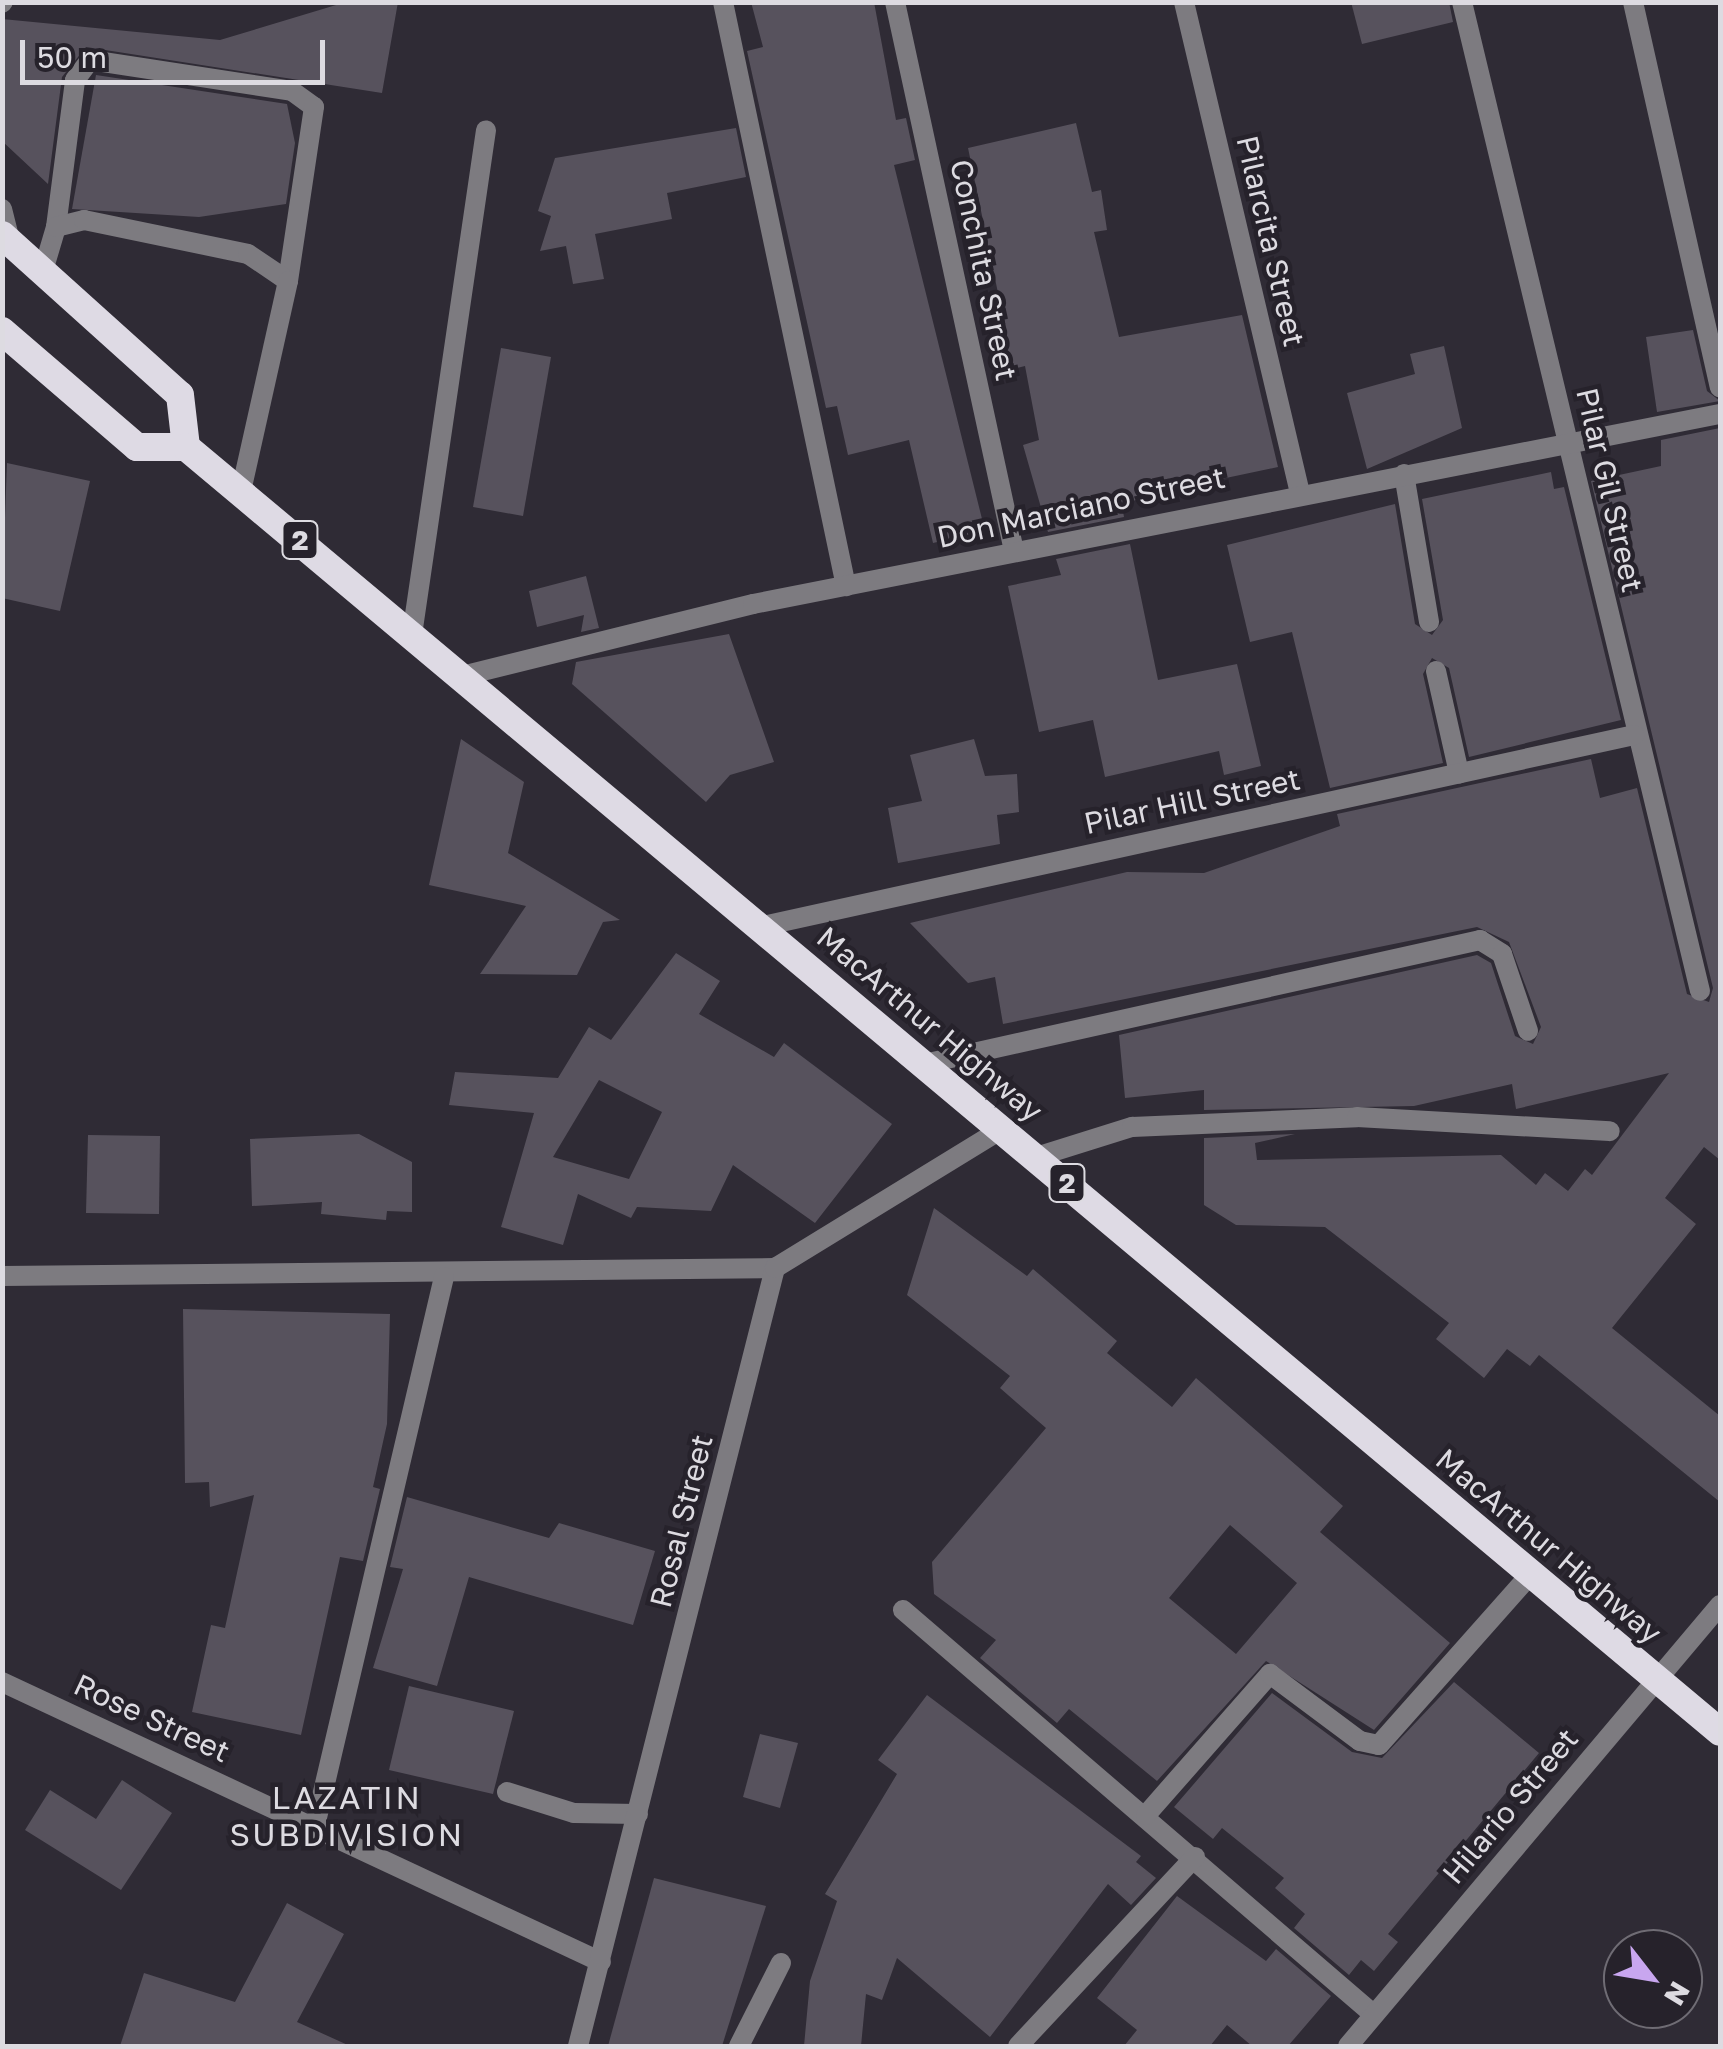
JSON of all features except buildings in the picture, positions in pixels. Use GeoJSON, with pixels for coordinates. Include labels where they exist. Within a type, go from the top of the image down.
{"type":"FeatureCollection","features":[{"type":"Feature","properties":{"kind":"highway"},"geometry":{"type":"LineString","coordinates":[[2,331],[138,447],[186,447],[180,395],[6,238]]}},
{"type":"Feature","properties":{"kind":"highway","name":"MacArthur Highway"},"geometry":{"type":"LineString","coordinates":[[186,447],[458,677],[763,926],[1720,1732]]}},
{"type":"Feature","properties":{"kind":"street"},"geometry":{"type":"LineString","coordinates":[[723,2],[846,586]]}},
{"type":"Feature","properties":{"kind":"street","name":"Conchita Street"},"geometry":{"type":"LineString","coordinates":[[895,2],[1014,551]]}},
{"type":"Feature","properties":{"kind":"street","name":"Pilarcita Street"},"geometry":{"type":"LineString","coordinates":[[1184,2],[1300,493]]}},
{"type":"Feature","properties":{"kind":"street","name":"Pilar Gil Street"},"geometry":{"type":"LineString","coordinates":[[1462,2],[1569,442],[1634,734],[1700,991]]}},
{"type":"Feature","properties":{"kind":"street"},"geometry":{"type":"LineString","coordinates":[[1633,2],[1720,388]]}},
{"type":"Feature","properties":{"kind":"street"},"geometry":{"type":"LineString","coordinates":[[42,271],[56,227],[75,80],[90,60],[292,91],[314,107],[288,280],[241,492]]}},
{"type":"Feature","properties":{"kind":"street"},"geometry":{"type":"LineString","coordinates":[[412,636],[486,130]]}},
{"type":"Feature","properties":{"kind":"street"},"geometry":{"type":"LineString","coordinates":[[2,209],[6,238]]}},
{"type":"Feature","properties":{"kind":"street"},"geometry":{"type":"LineString","coordinates":[[56,227],[84,220],[248,254],[288,280]]}},
{"type":"Feature","properties":{"kind":"street","name":"Don Marciano Street"},"geometry":{"type":"LineString","coordinates":[[458,677],[846,586],[1300,493],[1720,414]]}},
{"type":"Feature","properties":{"kind":"street"},"geometry":{"type":"LineString","coordinates":[[1404,474],[1430,622]]}},
{"type":"Feature","properties":{"kind":"street"},"geometry":{"type":"LineString","coordinates":[[1436,671],[1458,774]]}},
{"type":"Feature","properties":{"kind":"street","name":"Pilar Hill Street"},"geometry":{"type":"LineString","coordinates":[[763,926],[1634,734]]}},
{"type":"Feature","properties":{"kind":"street"},"geometry":{"type":"LineString","coordinates":[[924,1064],[1480,940],[1502,954],[1528,1031]]}},
{"type":"Feature","properties":{"kind":"street"},"geometry":{"type":"LineString","coordinates":[[1036,1156],[1132,1128],[1339,1118],[1610,1131]]}},
{"type":"Feature","properties":{"kind":"street"},"geometry":{"type":"LineString","coordinates":[[2,1276],[444,1277],[775,1268],[1002,1129]]}},
{"type":"Feature","properties":{"kind":"street","name":"Rosal Street"},"geometry":{"type":"LineString","coordinates":[[578,2046],[775,1268]]}},
{"type":"Feature","properties":{"kind":"street"},"geometry":{"type":"LineString","coordinates":[[315,1826],[444,1277]]}},
{"type":"Feature","properties":{"kind":"street"},"geometry":{"type":"LineString","coordinates":[[1146,1815],[1270,1674],[1360,1741],[1379,1744],[1531,1574]]}},
{"type":"Feature","properties":{"kind":"street","name":"Hilario Street"},"geometry":{"type":"LineString","coordinates":[[1348,2046],[1720,1605]]}},
{"type":"Feature","properties":{"kind":"street"},"geometry":{"type":"LineString","coordinates":[[903,1610],[1196,1857],[1373,2014]]}},
{"type":"Feature","properties":{"kind":"street","name":"Rose Street"},"geometry":{"type":"LineString","coordinates":[[2,1682],[601,1962]]}},
{"type":"Feature","properties":{"kind":"street"},"geometry":{"type":"LineString","coordinates":[[507,1792],[574,1814],[638,1814]]}},
{"type":"Feature","properties":{"kind":"street"},"geometry":{"type":"LineString","coordinates":[[1018,2046],[1196,1857]]}},
{"type":"Feature","properties":{"kind":"street"},"geometry":{"type":"LineString","coordinates":[[740,2046],[781,1963]]}},
{"type":"Feature","properties":{"kind":"district","name":"LAZATIN SUBDIVISION"},"geometry":{"type":"Point","coordinates":[347,1816]}}]}
